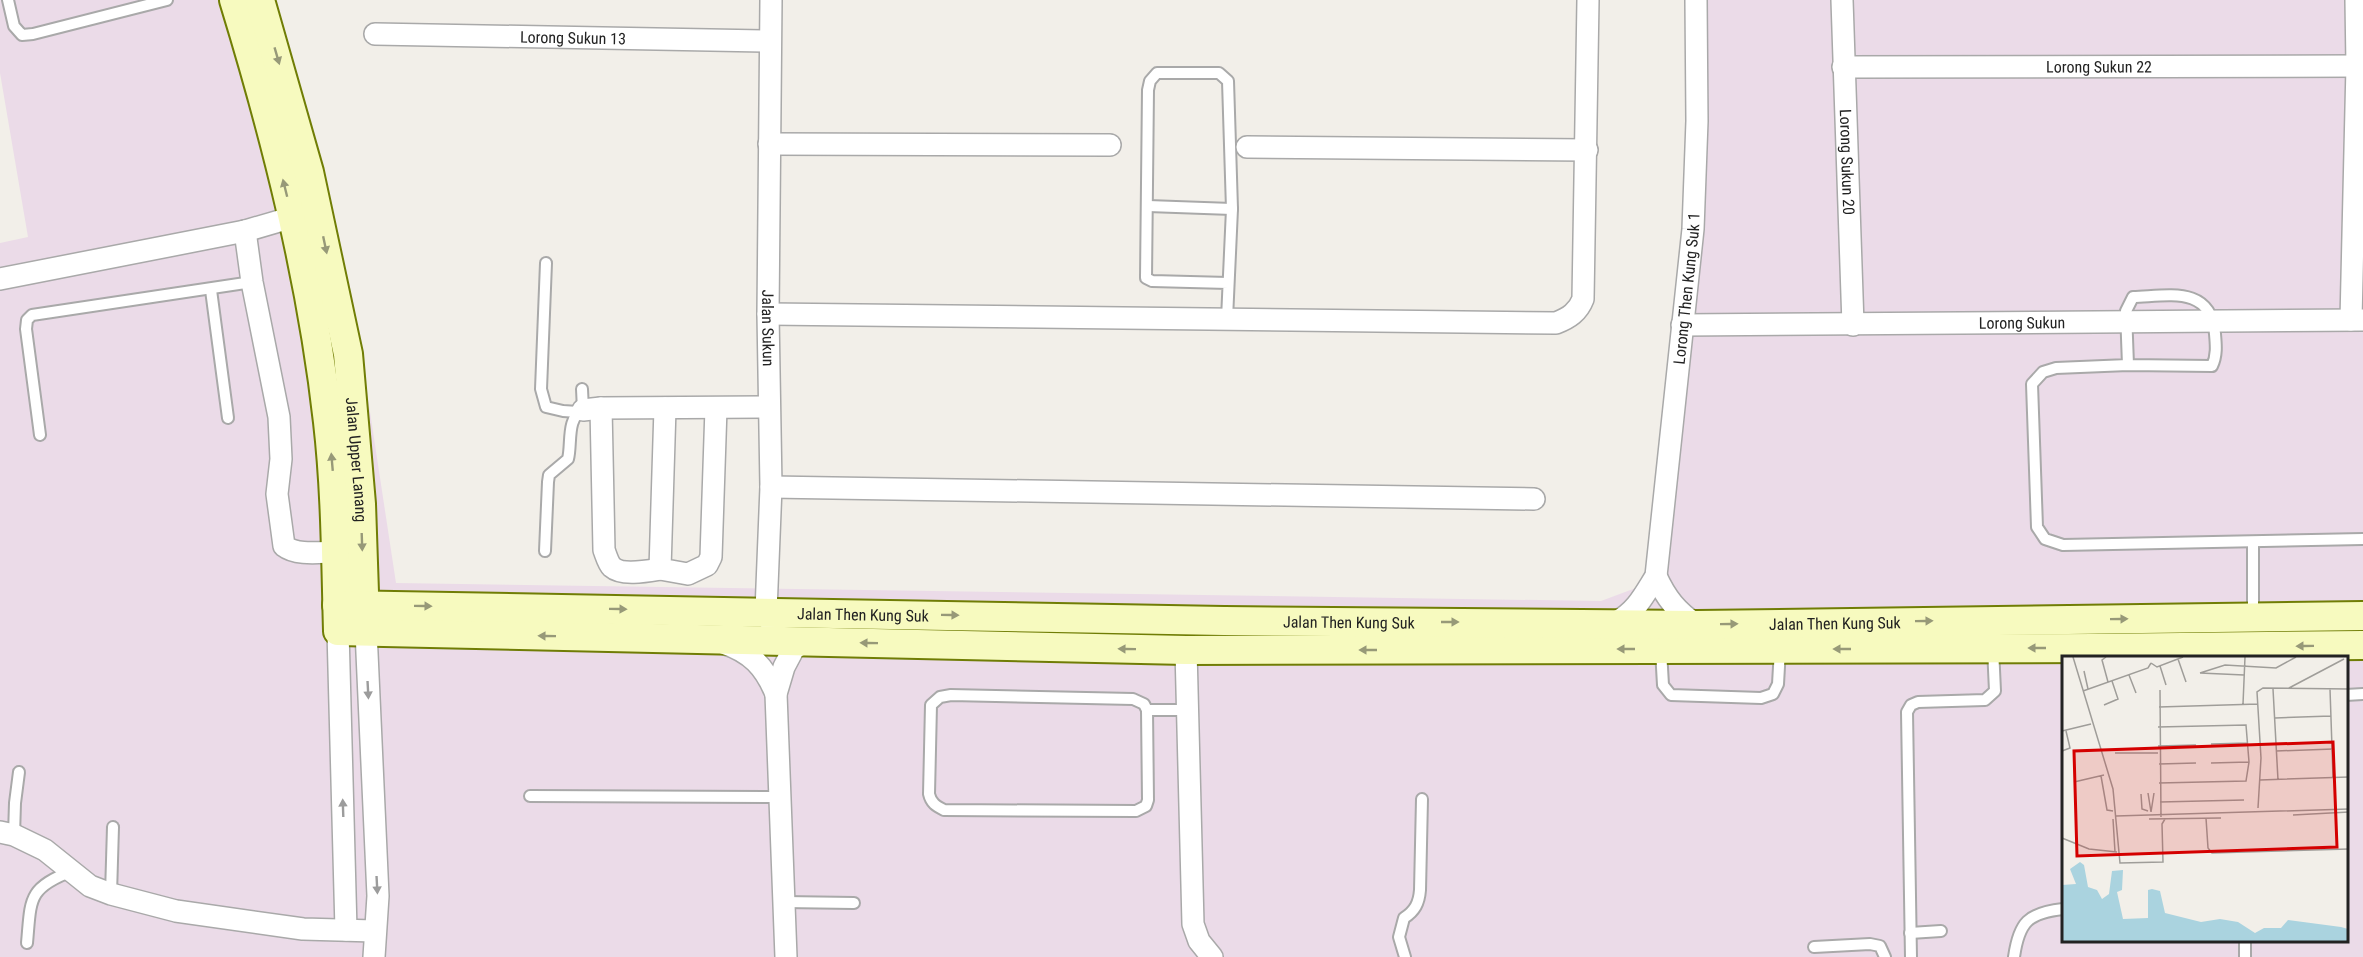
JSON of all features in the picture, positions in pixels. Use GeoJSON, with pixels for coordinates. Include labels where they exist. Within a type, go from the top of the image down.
{"type":"FeatureCollection","features":[{"type":"Feature","properties":{"kind":"street","name":"Jalan Upper Lanang"},"geometry":{"type":"LineString","coordinates":[[234,0],[251,55],[292,217],[316,335],[328,421],[337,552],[351,618],[378,896],[374,930],[375,957]]}},
{"type":"Feature","properties":{"kind":"street","name":"Jalan Upper Lanang"},"geometry":{"type":"LineString","coordinates":[[260,0],[309,172],[348,354],[361,504],[351,618],[346,930]]}},
{"type":"Feature","properties":{"kind":"street","name":"Jalan Sukun"},"geometry":{"type":"LineString","coordinates":[[766,611],[771,487],[768,314],[771,0]]}},
{"type":"Feature","properties":{"kind":"street"},"geometry":{"type":"LineString","coordinates":[[768,314],[1556,323],[1580,308],[1583,299],[1588,0]]}},
{"type":"Feature","properties":{"kind":"street","name":"Lorong Then Kung Suk 1"},"geometry":{"type":"LineString","coordinates":[[1656,576],[1693,229],[1697,120],[1696,0]]}},
{"type":"Feature","properties":{"kind":"street","name":"Lorong Sukun 20"},"geometry":{"type":"LineString","coordinates":[[1842,0],[1853,325]]}},
{"type":"Feature","properties":{"kind":"street"},"geometry":{"type":"LineString","coordinates":[[2356,0],[2357,320]]}},
{"type":"Feature","properties":{"kind":"street","name":"Lorong Sukun 13"},"geometry":{"type":"LineString","coordinates":[[375,34],[770,40]]}},
{"type":"Feature","properties":{"kind":"street","name":"Lorong Sukun 22"},"geometry":{"type":"LineString","coordinates":[[1843,67],[2357,66]]}},
{"type":"Feature","properties":{"kind":"street"},"geometry":{"type":"LineString","coordinates":[[769,144],[1110,145]]}},
{"type":"Feature","properties":{"kind":"street"},"geometry":{"type":"LineString","coordinates":[[1247,147],[1587,150]]}},
{"type":"Feature","properties":{"kind":"street"},"geometry":{"type":"LineString","coordinates":[[0,279],[245,231],[292,217]]}},
{"type":"Feature","properties":{"kind":"street"},"geometry":{"type":"LineString","coordinates":[[245,231],[252,282],[279,417],[281,459],[276,494],[284,546],[290,551],[297,552],[337,552]]}},
{"type":"Feature","properties":{"kind":"street","name":"Lorong Sukun"},"geometry":{"type":"LineString","coordinates":[[1682,325],[2357,320]]}},
{"type":"Feature","properties":{"kind":"street"},"geometry":{"type":"LineString","coordinates":[[716,408],[711,557],[707,565],[688,574],[660,569],[618,570],[611,566],[604,550],[587,410],[768,407]]}},
{"type":"Feature","properties":{"kind":"street"},"geometry":{"type":"LineString","coordinates":[[660,569],[665,408]]}},
{"type":"Feature","properties":{"kind":"street"},"geometry":{"type":"LineString","coordinates":[[771,487],[1534,499]]}},
{"type":"Feature","properties":{"kind":"street"},"geometry":{"type":"LineString","coordinates":[[1616,622],[1628,616],[1638,606],[1656,576]]}},
{"type":"Feature","properties":{"kind":"street"},"geometry":{"type":"LineString","coordinates":[[1656,576],[1666,598],[1681,614],[1697,625]]}},
{"type":"Feature","properties":{"kind":"street"},"geometry":{"type":"LineString","coordinates":[[766,611],[773,627],[803,641],[795,648],[784,667],[776,694],[786,957]]}},
{"type":"Feature","properties":{"kind":"street","name":"Jalan Then Kung Suk"},"geometry":{"type":"LineString","coordinates":[[351,618],[766,611],[1224,621],[1616,622],[1697,625],[2363,616]]}},
{"type":"Feature","properties":{"kind":"street","name":"Jalan Then Kung Suk"},"geometry":{"type":"LineString","coordinates":[[351,618],[711,639],[1186,650],[1993,648],[2095,653],[2363,645]]}},
{"type":"Feature","properties":{"kind":"street"},"geometry":{"type":"LineString","coordinates":[[1133,619],[1186,650]]}},
{"type":"Feature","properties":{"kind":"street"},"geometry":{"type":"LineString","coordinates":[[1209,956],[1199,941],[1193,924],[1186,650],[1195,635],[1204,628],[1224,621]]}},
{"type":"Feature","properties":{"kind":"street"},"geometry":{"type":"LineString","coordinates":[[711,639],[737,648],[754,659],[767,674],[776,694]]}},
{"type":"Feature","properties":{"kind":"street"},"geometry":{"type":"LineString","coordinates":[[7,834],[45,850],[90,886],[111,894],[176,911],[303,929],[374,930]]}},
{"type":"Feature","properties":{"kind":"lane"},"geometry":{"type":"LineString","coordinates":[[8,0],[14,26],[22,35],[167,0]]}},
{"type":"Feature","properties":{"kind":"lane"},"geometry":{"type":"LineString","coordinates":[[1227,319],[1232,209],[1229,85],[1226,78],[1219,73],[1157,73],[1150,81],[1148,90],[1146,278],[1228,283]]}},
{"type":"Feature","properties":{"kind":"lane"},"geometry":{"type":"LineString","coordinates":[[1148,206],[1232,209]]}},
{"type":"Feature","properties":{"kind":"lane"},"geometry":{"type":"LineString","coordinates":[[546,263],[541,389],[546,407],[563,411],[587,410]]}},
{"type":"Feature","properties":{"kind":"lane"},"geometry":{"type":"LineString","coordinates":[[40,435],[26,329],[28,318],[32,315],[211,290],[252,282]]}},
{"type":"Feature","properties":{"kind":"lane"},"geometry":{"type":"LineString","coordinates":[[211,290],[228,418]]}},
{"type":"Feature","properties":{"kind":"lane"},"geometry":{"type":"LineString","coordinates":[[2125,321],[2128,365]]}},
{"type":"Feature","properties":{"kind":"lane"},"geometry":{"type":"LineString","coordinates":[[2214,321],[2216,349],[2212,366],[2128,365],[2056,368],[2043,372],[2032,384],[2037,527],[2044,539],[2063,545],[2363,539]]}},
{"type":"Feature","properties":{"kind":"lane"},"geometry":{"type":"LineString","coordinates":[[582,389],[587,410]]}},
{"type":"Feature","properties":{"kind":"lane"},"geometry":{"type":"LineString","coordinates":[[545,551],[549,475],[568,459],[571,425],[587,410]]}},
{"type":"Feature","properties":{"kind":"lane"},"geometry":{"type":"LineString","coordinates":[[2253,542],[2253,617]]}},
{"type":"Feature","properties":{"kind":"lane"},"geometry":{"type":"LineString","coordinates":[[1911,957],[1907,712],[1911,705],[1918,702],[1985,700],[1990,697],[1995,691],[1993,648]]}},
{"type":"Feature","properties":{"kind":"lane"},"geometry":{"type":"LineString","coordinates":[[1661,649],[1664,686],[1671,695],[1761,698],[1773,694],[1778,684],[1780,649]]}},
{"type":"Feature","properties":{"kind":"lane"},"geometry":{"type":"LineString","coordinates":[[2348,695],[2363,694]]}},
{"type":"Feature","properties":{"kind":"lane"},"geometry":{"type":"LineString","coordinates":[[951,695],[1133,699],[1144,704],[1147,710],[1148,800],[1142,809],[1136,811],[944,810],[937,807],[930,799],[931,705],[940,697],[951,695]]}},
{"type":"Feature","properties":{"kind":"lane"},"geometry":{"type":"LineString","coordinates":[[1147,710],[1187,710]]}},
{"type":"Feature","properties":{"kind":"lane"},"geometry":{"type":"LineString","coordinates":[[7,834],[15,804],[19,772]]}},
{"type":"Feature","properties":{"kind":"lane"},"geometry":{"type":"LineString","coordinates":[[530,796],[779,797]]}},
{"type":"Feature","properties":{"kind":"lane"},"geometry":{"type":"LineString","coordinates":[[1405,957],[1399,937],[1404,918],[1412,913],[1419,899],[1422,799]]}},
{"type":"Feature","properties":{"kind":"lane"},"geometry":{"type":"LineString","coordinates":[[111,894],[113,826]]}},
{"type":"Feature","properties":{"kind":"lane"},"geometry":{"type":"LineString","coordinates":[[27,944],[30,909],[35,893],[40,886],[53,878],[72,871]]}},
{"type":"Feature","properties":{"kind":"lane"},"geometry":{"type":"LineString","coordinates":[[784,902],[854,903]]}},
{"type":"Feature","properties":{"kind":"lane"},"geometry":{"type":"LineString","coordinates":[[2014,957],[2017,934],[2026,922],[2040,912],[2062,909]]}},
{"type":"Feature","properties":{"kind":"lane"},"geometry":{"type":"LineString","coordinates":[[1910,933],[1941,931]]}},
{"type":"Feature","properties":{"kind":"lane"},"geometry":{"type":"LineString","coordinates":[[1814,947],[1870,944],[1880,946],[1885,957]]}},
{"type":"Feature","properties":{"kind":"shaded area"},"geometry":{"type":"Polygon","coordinates":[[[0,0],[274,0],[353,300],[396,583],[1601,601],[1660,579],[1699,0],[2363,0],[2363,957],[0,957],[0,243],[28,237],[0,73],[0,0]]]}}]}
